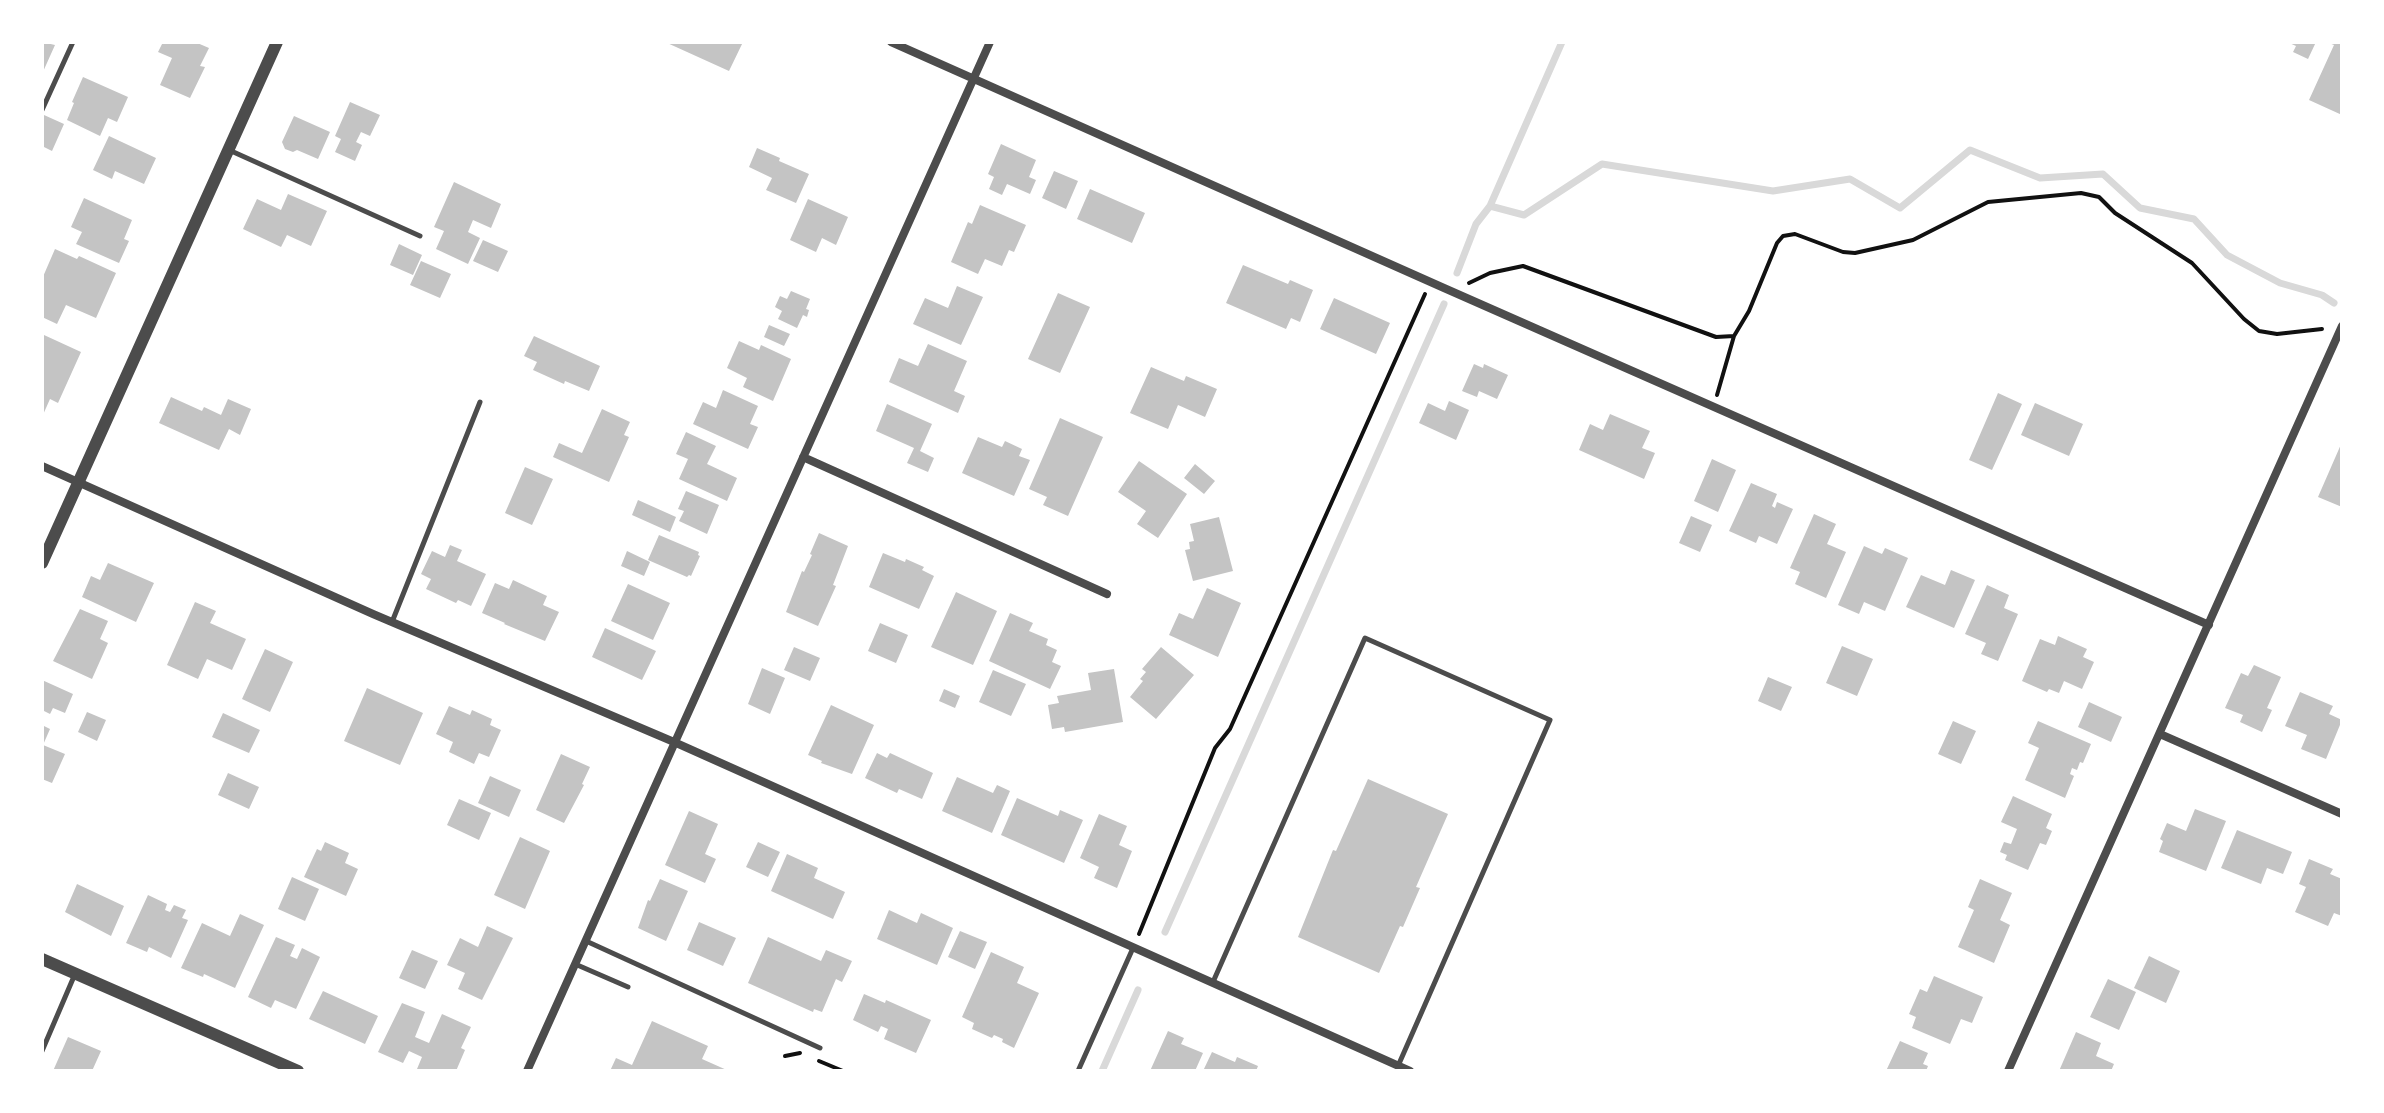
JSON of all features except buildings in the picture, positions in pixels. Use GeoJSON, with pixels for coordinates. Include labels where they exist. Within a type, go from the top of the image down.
{"type":"FeatureCollection","features":[{"type":"Feature","properties":{"kind":"street"},"geometry":{"type":"LineString","coordinates":[[42,563],[277,42]]}},
{"type":"Feature","properties":{"kind":"street"},"geometry":{"type":"LineString","coordinates":[[891,42],[2209,625]]}},
{"type":"Feature","properties":{"kind":"street"},"geometry":{"type":"LineString","coordinates":[[527,1071],[990,42]]}},
{"type":"Feature","properties":{"kind":"street"},"geometry":{"type":"LineString","coordinates":[[2008,1071],[2342,326]]}},
{"type":"Feature","properties":{"kind":"street"},"geometry":{"type":"LineString","coordinates":[[803,457],[1107,594]]}},
{"type":"Feature","properties":{"kind":"street"},"geometry":{"type":"LineString","coordinates":[[42,466],[392,622],[674,742],[1410,1071]]}},
{"type":"Feature","properties":{"kind":"street"},"geometry":{"type":"LineString","coordinates":[[2160,734],[2342,814]]}},
{"type":"Feature","properties":{"kind":"street"},"geometry":{"type":"LineString","coordinates":[[42,959],[298,1071]]}},
{"type":"Feature","properties":{"kind":"lane"},"geometry":{"type":"LineString","coordinates":[[42,110],[73,42]]}},
{"type":"Feature","properties":{"kind":"lane"},"geometry":{"type":"LineString","coordinates":[[228,150],[420,236]]}},
{"type":"Feature","properties":{"kind":"lane"},"geometry":{"type":"LineString","coordinates":[[392,622],[480,402]]}},
{"type":"Feature","properties":{"kind":"lane"},"geometry":{"type":"LineString","coordinates":[[1212,983],[1365,638],[1550,720],[1398,1066]]}},
{"type":"Feature","properties":{"kind":"lane"},"geometry":{"type":"LineString","coordinates":[[585,941],[820,1048]]}},
{"type":"Feature","properties":{"kind":"lane"},"geometry":{"type":"LineString","coordinates":[[1078,1071],[1133,948]]}},
{"type":"Feature","properties":{"kind":"lane"},"geometry":{"type":"LineString","coordinates":[[575,964],[628,987]]}},
{"type":"Feature","properties":{"kind":"lane"},"geometry":{"type":"LineString","coordinates":[[42,1051],[76,974]]}},
{"type":"Feature","properties":{"kind":"path"},"geometry":{"type":"LineString","coordinates":[[1712,407],[1734,336],[1749,311],[1777,243],[1783,236],[1795,234],[1843,252],[1855,253],[1913,240],[1988,202],[2081,193],[2099,197],[2115,213],[2192,263],[2259,331],[2277,334],[2322,329]]}},
{"type":"Feature","properties":{"kind":"path"},"geometry":{"type":"LineString","coordinates":[[1468,284],[1490,273],[1523,266],[1716,337],[1734,336]]}},
{"type":"Feature","properties":{"kind":"path"},"geometry":{"type":"LineString","coordinates":[[1139,934],[1215,748],[1230,729],[1426,292]]}},
{"type":"Feature","properties":{"kind":"waterway"},"geometry":{"type":"LineString","coordinates":[[1490,206],[1562,42]]}},
{"type":"Feature","properties":{"kind":"waterway"},"geometry":{"type":"LineString","coordinates":[[1457,273],[1476,224],[1490,206],[1524,215],[1602,164],[1773,191],[1850,179],[1900,208],[1970,150],[2040,178],[2103,174],[2140,208],[2194,219],[2227,255],[2280,283],[2322,295],[2334,303]]}},
{"type":"Feature","properties":{"kind":"waterway"},"geometry":{"type":"LineString","coordinates":[[1165,932],[1444,304]]}},
{"type":"Feature","properties":{"kind":"waterway"},"geometry":{"type":"LineString","coordinates":[[1102,1071],[1138,990]]}}]}
